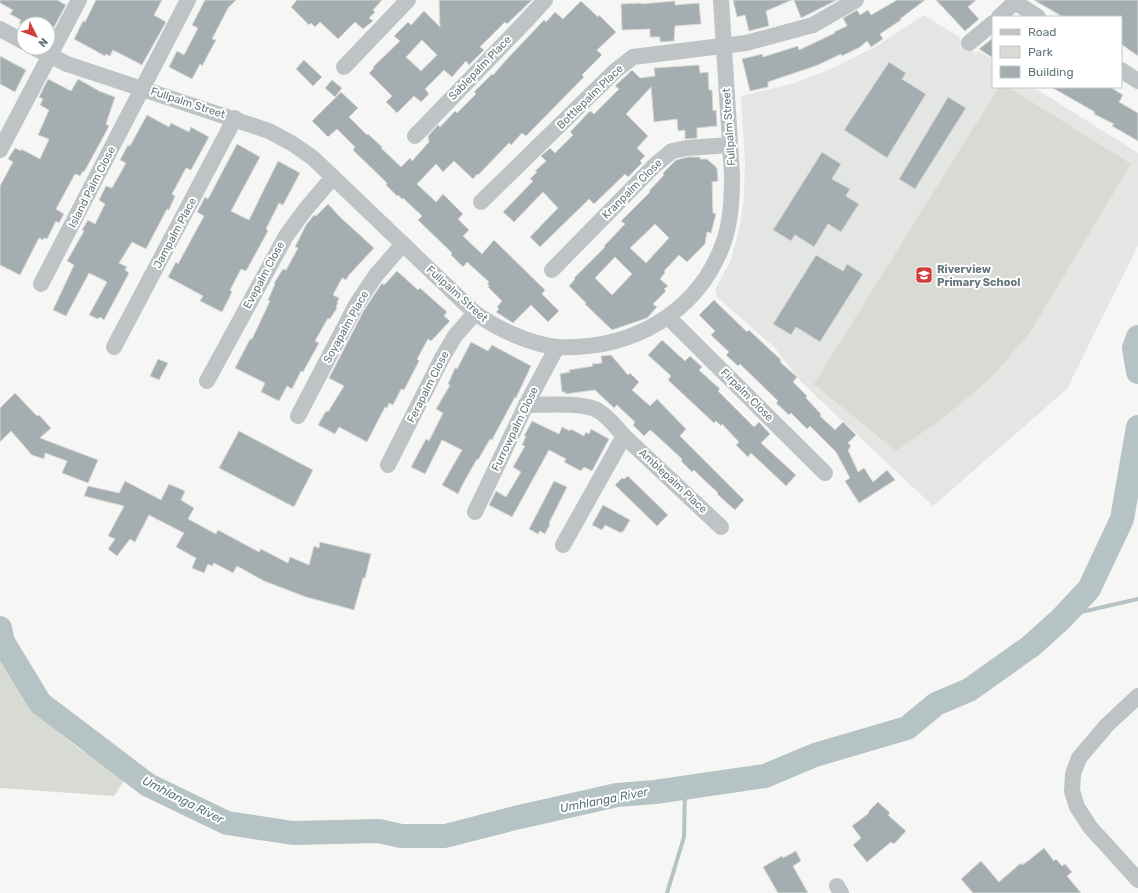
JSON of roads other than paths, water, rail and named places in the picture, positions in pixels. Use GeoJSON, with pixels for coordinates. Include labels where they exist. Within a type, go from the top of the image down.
{"type":"FeatureCollection","features":[{"type":"Feature","properties":{"kind":"street"},"geometry":{"type":"LineString","coordinates":[[56,44],[79,0]]}},
{"type":"Feature","properties":{"kind":"street","name":"Island Palm Close"},"geometry":{"type":"LineString","coordinates":[[41,284],[188,0]]}},
{"type":"Feature","properties":{"kind":"street"},"geometry":{"type":"LineString","coordinates":[[344,67],[408,0]]}},
{"type":"Feature","properties":{"kind":"street","name":"Sablepalm Place"},"geometry":{"type":"LineString","coordinates":[[415,136],[524,24],[545,0]]}},
{"type":"Feature","properties":{"kind":"street","name":"Fullpalm Street"},"geometry":{"type":"LineString","coordinates":[[50,56],[67,64],[235,118],[269,131],[293,144],[313,158],[475,313],[491,324],[509,333],[539,343],[557,347],[590,346],[612,342],[652,327],[669,318],[701,286],[714,265],[723,244],[729,224],[732,204],[732,175],[722,0]]}},
{"type":"Feature","properties":{"kind":"street","name":"Bottlepalm Place"},"geometry":{"type":"LineString","coordinates":[[481,202],[615,71],[633,57],[746,43],[813,25],[856,0]]}},
{"type":"Feature","properties":{"kind":"street"},"geometry":{"type":"LineString","coordinates":[[1000,16],[1016,1],[1037,16]]}},
{"type":"Feature","properties":{"kind":"street"},"geometry":{"type":"LineString","coordinates":[[969,43],[992,24]]}},
{"type":"Feature","properties":{"kind":"street"},"geometry":{"type":"LineString","coordinates":[[0,29],[16,38]]}},
{"type":"Feature","properties":{"kind":"street"},"geometry":{"type":"LineString","coordinates":[[0,150],[50,56]]}},
{"type":"Feature","properties":{"kind":"street"},"geometry":{"type":"LineString","coordinates":[[1122,71],[1138,81]]}},
{"type":"Feature","properties":{"kind":"street","name":"Jampalm Place"},"geometry":{"type":"LineString","coordinates":[[114,347],[235,118]]}},
{"type":"Feature","properties":{"kind":"street","name":"Kranpalm Close"},"geometry":{"type":"LineString","coordinates":[[552,270],[655,165],[672,151],[687,148],[730,145]]}},
{"type":"Feature","properties":{"kind":"street","name":"Evepalm Close"},"geometry":{"type":"LineString","coordinates":[[207,381],[286,236],[304,210],[333,177]]}},
{"type":"Feature","properties":{"kind":"street","name":"Soyapalm Place"},"geometry":{"type":"LineString","coordinates":[[298,416],[356,306],[376,275],[403,244]]}},
{"type":"Feature","properties":{"kind":"street","name":"Ferapalm Close"},"geometry":{"type":"LineString","coordinates":[[388,465],[442,358],[455,336],[475,313]]}},
{"type":"Feature","properties":{"kind":"street","name":"Firpalm Close"},"geometry":{"type":"LineString","coordinates":[[669,318],[825,473]]}},
{"type":"Feature","properties":{"kind":"street","name":"Furrowpalm Close"},"geometry":{"type":"LineString","coordinates":[[475,512],[526,405],[557,347]]}},
{"type":"Feature","properties":{"kind":"street","name":"Amblepalm Place"},"geometry":{"type":"LineString","coordinates":[[526,405],[583,406],[596,410],[609,419],[624,436],[721,527]]}},
{"type":"Feature","properties":{"kind":"street"},"geometry":{"type":"LineString","coordinates":[[562,545],[624,436]]}},
{"type":"Feature","properties":{"kind":"street"},"geometry":{"type":"LineString","coordinates":[[1138,696],[1107,726],[1079,758],[1073,774],[1072,791],[1077,807],[1090,827],[1138,880]]}},
{"type":"Feature","properties":{"kind":"waterway","name":"Umhlanga River"},"geometry":{"type":"LineString","coordinates":[[1138,337],[1134,348],[1138,372]]}},
{"type":"Feature","properties":{"kind":"waterway","name":"Umhlanga River"},"geometry":{"type":"LineString","coordinates":[[0,628],[3,642],[40,703],[148,785],[227,823],[293,833],[379,831],[401,836],[445,836],[515,818],[617,795],[655,792],[765,776],[815,755],[907,728],[936,704],[969,690],[1031,646],[1061,619],[1089,589],[1122,519],[1138,427]]}},
{"type":"Feature","properties":{"kind":"waterway"},"geometry":{"type":"LineString","coordinates":[[1064,616],[1138,599]]}},
{"type":"Feature","properties":{"kind":"waterway"},"geometry":{"type":"LineString","coordinates":[[667,893],[684,837],[685,788]]}},
{"type":"Feature","properties":{"kind":"place","name":"Riverview Primary School"},"geometry":{"type":"Point","coordinates":[924,275]}}]}
